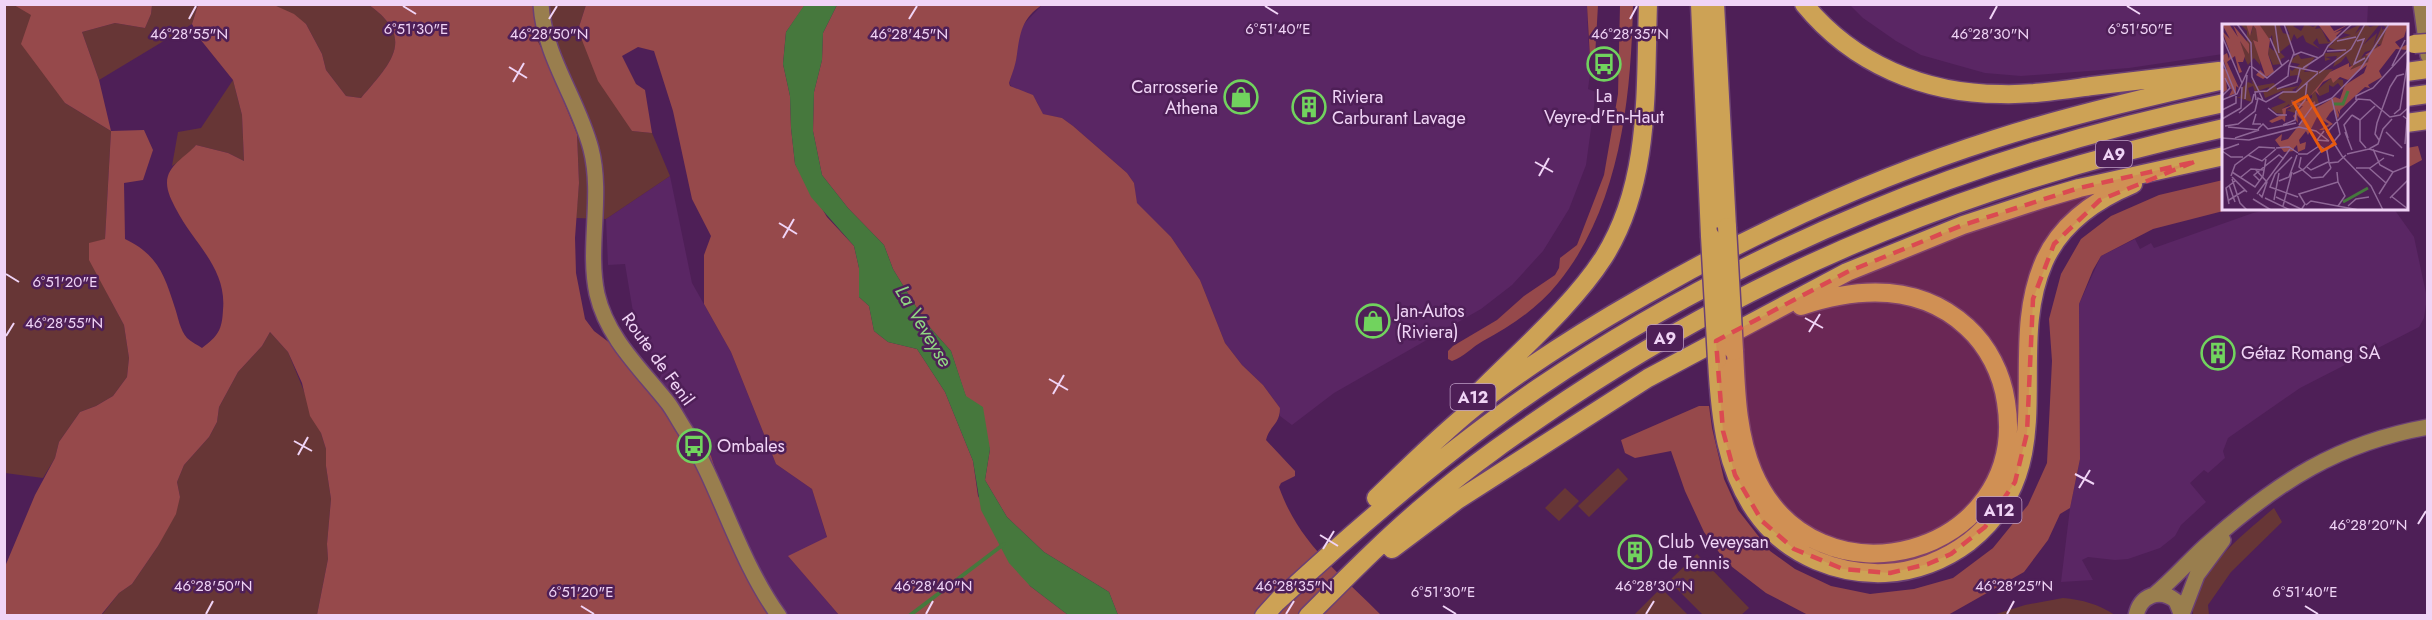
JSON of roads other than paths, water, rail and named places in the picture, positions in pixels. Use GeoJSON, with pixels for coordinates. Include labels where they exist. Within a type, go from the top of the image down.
{"type":"FeatureCollection","features":[{"type":"Feature","properties":{"kind":"highway","name":"A12"},"geometry":{"type":"LineString","coordinates":[[1342,536],[1558,312],[1604,258],[1623,221],[1638,170],[1643,119],[1648,4]]}},
{"type":"Feature","properties":{"kind":"highway","name":"A12"},"geometry":{"type":"LineString","coordinates":[[1700,4],[1710,236],[1723,431],[1735,475],[1751,505],[1772,532],[1805,555],[1829,566],[1853,571],[1890,573],[1916,568],[1939,560],[1962,547],[1986,527],[2002,505],[2019,470],[2027,433],[2033,299],[2041,268],[2054,243],[2076,217],[2100,200],[2132,184],[2194,162]]}},
{"type":"Feature","properties":{"kind":"highway","name":"A12"},"geometry":{"type":"LineString","coordinates":[[1715,4],[1734,351],[1742,435],[1754,473],[1773,505],[1785,518],[1808,536],[1826,545],[1856,553],[1887,554],[1909,551],[1929,544],[1955,529],[1985,497],[2000,470],[2005,451],[2008,428],[2005,394],[1989,354],[1975,335],[1950,313],[1911,296],[1870,291],[1837,295],[1756,320]]}},
{"type":"Feature","properties":{"kind":"highway"},"geometry":{"type":"LineString","coordinates":[[1804,4],[1836,37],[1880,67],[1915,81],[1958,91],[1983,94],[2023,94],[2222,70]]}},
{"type":"Feature","properties":{"kind":"highway"},"geometry":{"type":"LineString","coordinates":[[1342,536],[1446,432],[1506,384],[1624,307],[1719,254],[1844,195],[1962,150],[2086,112],[2222,80]]}},
{"type":"Feature","properties":{"kind":"highway","name":"A9"},"geometry":{"type":"LineString","coordinates":[[1264,615],[1342,536],[1538,389],[1636,326],[1760,260],[1864,212],[1977,169],[2082,137],[2222,103]]}},
{"type":"Feature","properties":{"kind":"highway"},"geometry":{"type":"LineString","coordinates":[[2408,123],[2427,121]]}},
{"type":"Feature","properties":{"kind":"highway","name":"A9"},"geometry":{"type":"LineString","coordinates":[[1308,615],[1367,563],[1443,490],[1527,427],[1635,357],[1736,298],[1867,237],[1979,195],[2081,163],[2222,128]]}},
{"type":"Feature","properties":{"kind":"highway"},"geometry":{"type":"LineString","coordinates":[[1313,615],[1367,563],[1508,467],[1648,378],[1847,272],[1963,225],[2079,188],[2222,156]]}},
{"type":"Feature","properties":{"kind":"street","name":"Route de Fenil"},"geometry":{"type":"LineString","coordinates":[[541,4],[542,25],[551,53],[584,126],[591,151],[596,180],[597,292],[604,317],[632,360],[668,403],[692,442],[760,585],[779,615]]}},
{"type":"Feature","properties":{"kind":"street"},"geometry":{"type":"LineString","coordinates":[[2418,57],[2421,4]]}},
{"type":"Feature","properties":{"kind":"street"},"geometry":{"type":"LineString","coordinates":[[2136,615],[2140,603],[2154,595],[2180,573],[2209,543],[2291,478],[2339,453],[2373,441],[2427,427]]}},
{"type":"Feature","properties":{"kind":"street"},"geometry":{"type":"LineString","coordinates":[[2182,614],[2197,575],[2253,506]]}},
{"type":"Feature","properties":{"kind":"street"},"geometry":{"type":"LineString","coordinates":[[2154,595],[2164,595],[2173,599],[2182,614]]}},
{"type":"Feature","properties":{"kind":"water","name":"La Veveyse"},"geometry":{"type":"Polygon","coordinates":[[[805,4],[837,5],[823,33],[822,60],[814,92],[813,131],[822,175],[848,208],[884,245],[893,269],[926,323],[951,351],[966,396],[983,407],[990,449],[985,480],[1007,517],[1044,552],[1109,592],[1118,615],[1068,615],[1030,586],[1009,563],[981,510],[973,461],[945,392],[917,349],[888,342],[874,331],[869,306],[859,297],[859,268],[854,246],[811,197],[795,164],[790,96],[783,64],[786,32],[805,4]]]}},
{"type":"Feature","properties":{"kind":"waterway"},"geometry":{"type":"LineString","coordinates":[[909,616],[1004,544]]}},
{"type":"Feature","properties":{"kind":"place","name":"La Veyre-d'En-Haut"},"geometry":{"type":"Point","coordinates":[1604,64]}},
{"type":"Feature","properties":{"kind":"place","name":"Carrosserie Athena"},"geometry":{"type":"Point","coordinates":[1241,97]}},
{"type":"Feature","properties":{"kind":"place","name":"Riviera Carburant Lavage"},"geometry":{"type":"Point","coordinates":[1309,107]}},
{"type":"Feature","properties":{"kind":"place","name":"Jan-Autos (Riviera)"},"geometry":{"type":"Point","coordinates":[1373,321]}},
{"type":"Feature","properties":{"kind":"place","name":"Gétaz Romang SA"},"geometry":{"type":"Point","coordinates":[2218,353]}},
{"type":"Feature","properties":{"kind":"place","name":"Ombales"},"geometry":{"type":"Point","coordinates":[694,446]}},
{"type":"Feature","properties":{"kind":"place","name":"Club Veveysan de Tennis"},"geometry":{"type":"Point","coordinates":[1635,552]}}]}
